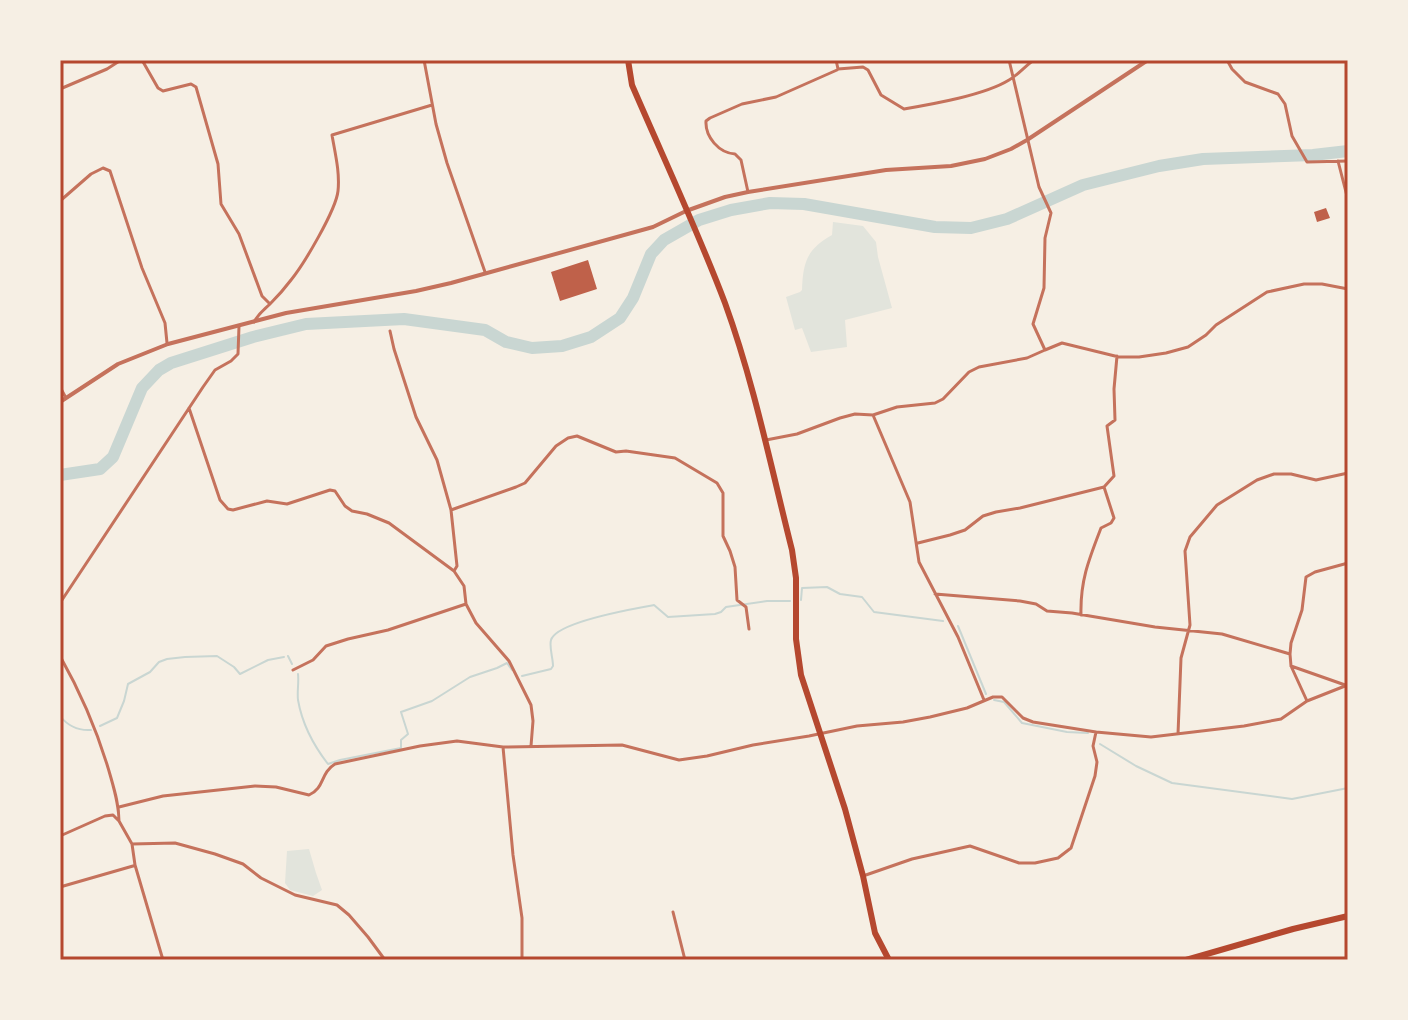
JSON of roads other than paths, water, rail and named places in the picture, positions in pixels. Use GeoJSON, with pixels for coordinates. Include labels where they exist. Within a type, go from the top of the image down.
{"type":"FeatureCollection","features":[{"type":"Feature","properties":{"kind":"main road"},"geometry":{"type":"LineString","coordinates":[[628,60],[632,85],[725,304],[742,357],[795,568],[799,664],[845,809],[875,933],[889,960]]}},
{"type":"Feature","properties":{"kind":"main road"},"geometry":{"type":"LineString","coordinates":[[1186,960],[1348,916]]}},
{"type":"Feature","properties":{"kind":"street"},"geometry":{"type":"LineString","coordinates":[[60,89],[121,60]]}},
{"type":"Feature","properties":{"kind":"street"},"geometry":{"type":"LineString","coordinates":[[142,60],[158,88],[163,91],[191,84],[196,87],[218,164],[221,204],[239,234],[262,296],[270,304]]}},
{"type":"Feature","properties":{"kind":"street"},"geometry":{"type":"LineString","coordinates":[[424,60],[447,163],[485,272]]}},
{"type":"Feature","properties":{"kind":"street"},"geometry":{"type":"LineString","coordinates":[[836,60],[838,69]]}},
{"type":"Feature","properties":{"kind":"street"},"geometry":{"type":"LineString","coordinates":[[1009,60],[1039,187],[1051,213],[1045,238],[1044,288],[1033,324],[1045,350]]}},
{"type":"Feature","properties":{"kind":"street"},"geometry":{"type":"LineString","coordinates":[[748,192],[741,160],[735,154],[719,149],[706,130],[706,121],[710,118],[742,104],[776,97],[838,69],[863,67],[868,70],[881,95],[904,109],[999,86],[1034,60]]}},
{"type":"Feature","properties":{"kind":"street"},"geometry":{"type":"LineString","coordinates":[[60,402],[118,364],[168,344],[314,307],[416,291],[653,227],[725,197],[886,170],[951,166],[985,159],[1027,140],[1148,60]]}},
{"type":"Feature","properties":{"kind":"street"},"geometry":{"type":"LineString","coordinates":[[1227,60],[1245,82],[1278,94],[1285,104],[1292,136],[1307,162],[1348,161]]}},
{"type":"Feature","properties":{"kind":"street"},"geometry":{"type":"LineString","coordinates":[[254,322],[306,259],[338,194],[332,135],[432,105]]}},
{"type":"Feature","properties":{"kind":"street"},"geometry":{"type":"LineString","coordinates":[[1338,161],[1348,200]]}},
{"type":"Feature","properties":{"kind":"street"},"geometry":{"type":"LineString","coordinates":[[60,201],[91,174],[103,168],[110,171],[142,268],[165,323],[168,344]]}},
{"type":"Feature","properties":{"kind":"street"},"geometry":{"type":"LineString","coordinates":[[764,440],[797,434],[855,414],[873,415],[897,407],[935,403],[943,399],[969,372],[979,367],[1027,358],[1062,343],[1117,356],[1166,353],[1188,347],[1267,292],[1304,284],[1348,289]]}},
{"type":"Feature","properties":{"kind":"street"},"geometry":{"type":"LineString","coordinates":[[60,603],[215,370],[238,354],[239,326]]}},
{"type":"Feature","properties":{"kind":"street"},"geometry":{"type":"LineString","coordinates":[[390,331],[416,417],[437,460],[451,510],[457,566],[454,571]]}},
{"type":"Feature","properties":{"kind":"street"},"geometry":{"type":"LineString","coordinates":[[917,543],[965,530],[983,516],[996,512],[1104,487],[1114,476],[1107,426],[1115,420],[1117,356]]}},
{"type":"Feature","properties":{"kind":"street"},"geometry":{"type":"LineString","coordinates":[[60,387],[66,398]]}},
{"type":"Feature","properties":{"kind":"street"},"geometry":{"type":"LineString","coordinates":[[189,408],[220,500],[228,509],[267,501],[287,504],[335,491],[352,511],[389,523],[454,571],[464,586],[466,604],[476,623],[509,661],[531,705],[531,746]]}},
{"type":"Feature","properties":{"kind":"street"},"geometry":{"type":"LineString","coordinates":[[873,415],[910,502],[919,562],[958,637],[984,700]]}},
{"type":"Feature","properties":{"kind":"street"},"geometry":{"type":"LineString","coordinates":[[451,510],[525,483],[556,446],[568,438],[577,436],[616,452],[675,458],[717,483],[723,493],[723,536],[735,567],[737,600],[746,607],[749,629]]}},
{"type":"Feature","properties":{"kind":"street"},"geometry":{"type":"LineString","coordinates":[[1178,734],[1181,658],[1190,625],[1185,551],[1190,537],[1206,516],[1257,480],[1274,474],[1291,474],[1316,480],[1348,473]]}},
{"type":"Feature","properties":{"kind":"street"},"geometry":{"type":"LineString","coordinates":[[1081,615],[1084,571],[1101,528],[1114,518],[1104,487]]}},
{"type":"Feature","properties":{"kind":"street"},"geometry":{"type":"LineString","coordinates":[[1307,701],[1291,666],[1290,654],[1302,610],[1306,577],[1348,563]]}},
{"type":"Feature","properties":{"kind":"street"},"geometry":{"type":"LineString","coordinates":[[935,594],[1020,601],[1036,604],[1047,611],[1222,634],[1290,654]]}},
{"type":"Feature","properties":{"kind":"street"},"geometry":{"type":"LineString","coordinates":[[293,670],[313,660],[326,646],[388,630],[466,604]]}},
{"type":"Feature","properties":{"kind":"street"},"geometry":{"type":"LineString","coordinates":[[60,656],[91,715],[119,807],[119,821]]}},
{"type":"Feature","properties":{"kind":"street"},"geometry":{"type":"LineString","coordinates":[[1291,666],[1347,686]]}},
{"type":"Feature","properties":{"kind":"street"},"geometry":{"type":"LineString","coordinates":[[119,807],[163,796],[255,786],[276,787],[309,795],[319,789],[328,769],[335,764],[457,741],[503,747],[622,745],[679,760],[857,726],[930,717],[967,708],[993,697],[1002,697],[1023,718],[1033,722],[1151,737],[1281,719],[1307,701],[1347,686]]}},
{"type":"Feature","properties":{"kind":"street"},"geometry":{"type":"LineString","coordinates":[[863,876],[912,859],[970,846],[1019,863],[1058,858],[1071,848],[1095,776],[1097,762],[1093,746],[1096,732]]}},
{"type":"Feature","properties":{"kind":"street"},"geometry":{"type":"LineString","coordinates":[[503,747],[522,918],[522,960]]}},
{"type":"Feature","properties":{"kind":"street"},"geometry":{"type":"LineString","coordinates":[[60,836],[105,816],[113,815],[119,821],[132,844],[135,865],[163,960]]}},
{"type":"Feature","properties":{"kind":"street"},"geometry":{"type":"LineString","coordinates":[[132,844],[175,843],[215,854],[243,864],[261,878],[295,895],[337,905],[349,915],[385,960]]}},
{"type":"Feature","properties":{"kind":"street"},"geometry":{"type":"LineString","coordinates":[[60,887],[135,865]]}},
{"type":"Feature","properties":{"kind":"street"},"geometry":{"type":"LineString","coordinates":[[673,912],[685,960]]}},
{"type":"Feature","properties":{"kind":"street"},"geometry":{"type":"LineString","coordinates":[[1220,950],[1220,960]]}},
{"type":"Feature","properties":{"kind":"waterway"},"geometry":{"type":"LineString","coordinates":[[60,475],[100,469],[113,457],[142,388],[159,370],[171,363],[253,337],[306,324],[404,319],[485,330],[506,342],[532,348],[562,346],[591,337],[620,318],[633,298],[651,254],[664,240],[699,220],[731,210],[770,203],[804,204],[935,227],[971,228],[1007,219],[1083,185],[1159,166],[1203,159],[1348,151]]}},
{"type":"Feature","properties":{"kind":"waterway"},"geometry":{"type":"LineString","coordinates":[[801,600],[802,588],[827,587],[840,594],[862,597],[874,612],[943,621]]}},
{"type":"Feature","properties":{"kind":"waterway"},"geometry":{"type":"LineString","coordinates":[[522,676],[551,669],[551,640],[556,633],[598,617],[654,605],[668,617],[715,614],[726,607],[790,601]]}},
{"type":"Feature","properties":{"kind":"waterway"},"geometry":{"type":"LineString","coordinates":[[958,626],[986,694]]}},
{"type":"Feature","properties":{"kind":"waterway"},"geometry":{"type":"LineString","coordinates":[[100,726],[117,718],[128,684],[150,672],[159,662],[217,656],[240,674],[268,660],[284,657]]}},
{"type":"Feature","properties":{"kind":"waterway"},"geometry":{"type":"LineString","coordinates":[[288,656],[292,664]]}},
{"type":"Feature","properties":{"kind":"waterway"},"geometry":{"type":"LineString","coordinates":[[298,674],[298,700],[302,717],[313,742],[328,764],[401,748],[401,740],[408,734],[401,712],[432,701],[470,677],[507,663],[512,670]]}},
{"type":"Feature","properties":{"kind":"waterway"},"geometry":{"type":"LineString","coordinates":[[994,700],[1004,702],[1022,723],[1088,733]]}},
{"type":"Feature","properties":{"kind":"waterway"},"geometry":{"type":"LineString","coordinates":[[60,716],[73,727],[91,730]]}},
{"type":"Feature","properties":{"kind":"waterway"},"geometry":{"type":"LineString","coordinates":[[1100,744],[1172,783],[1292,799],[1348,788]]}}]}
